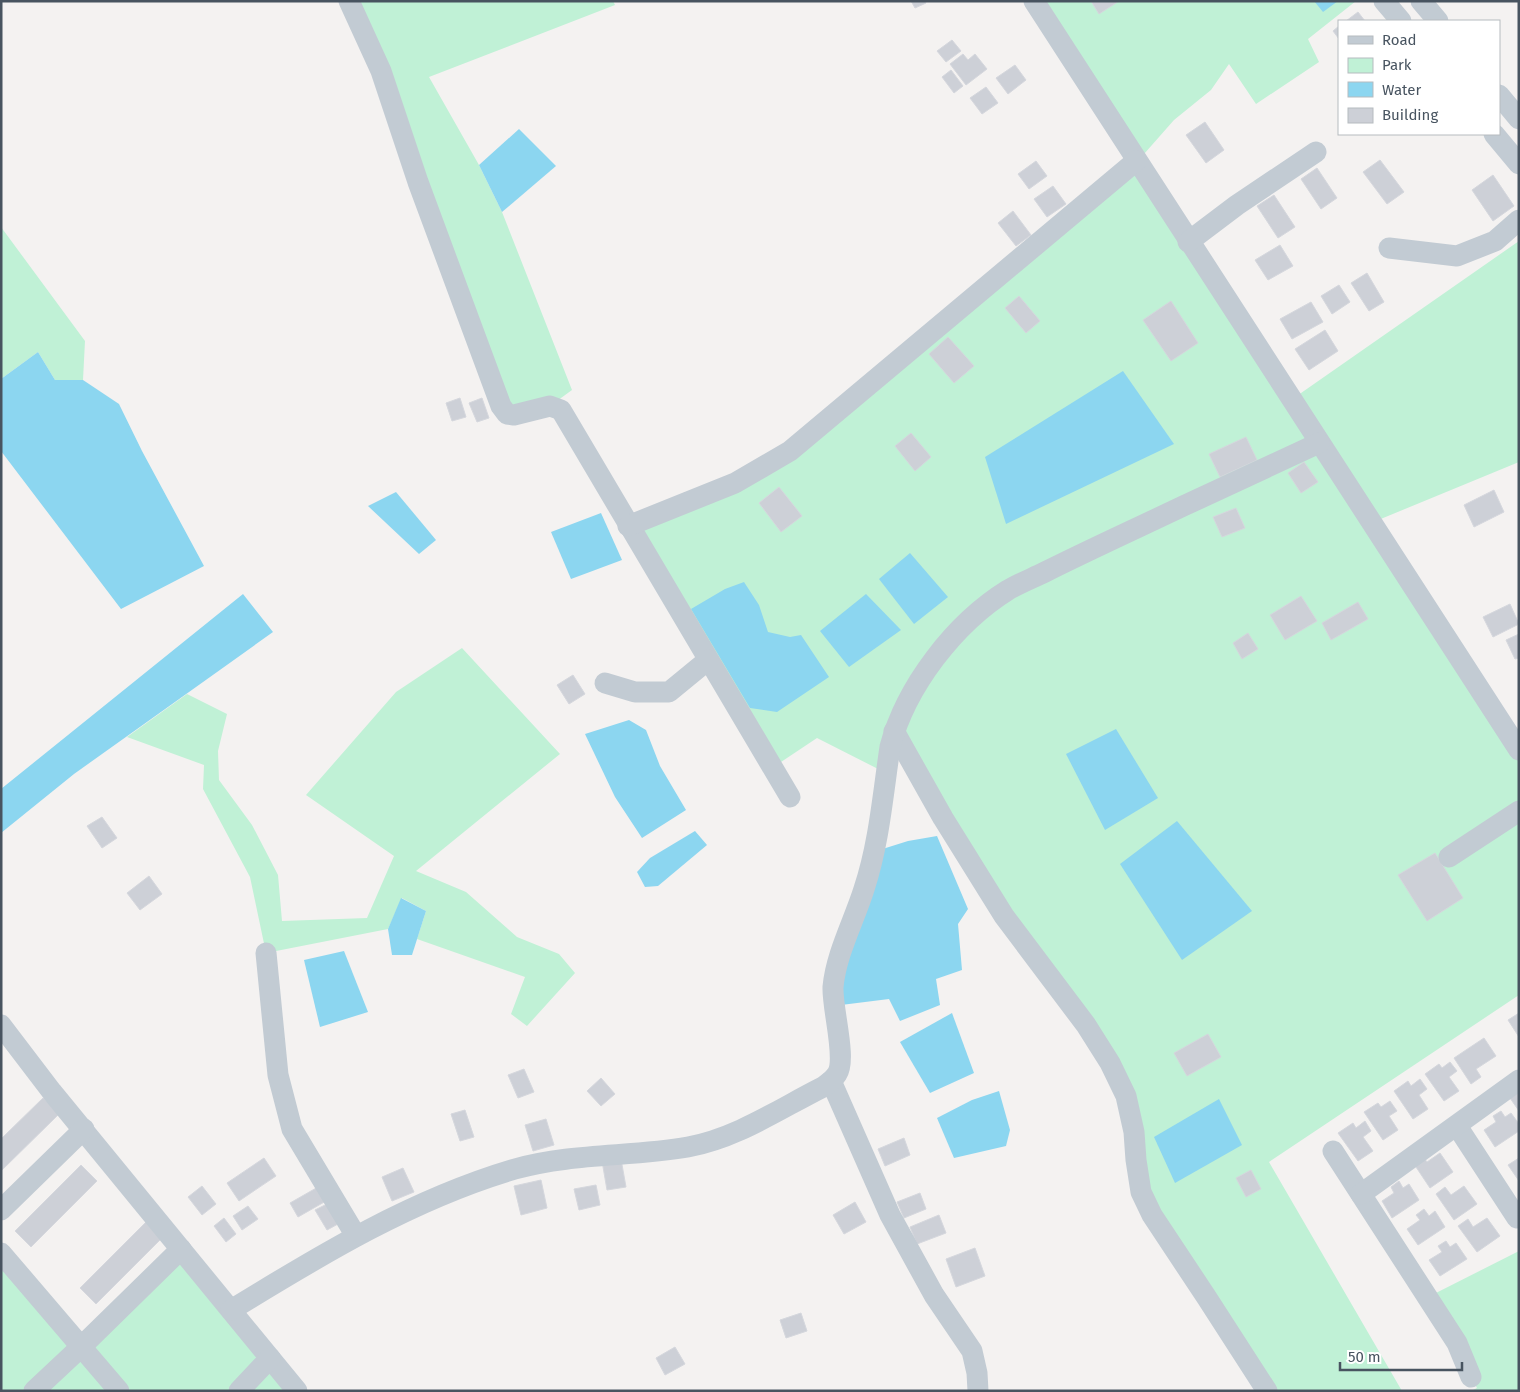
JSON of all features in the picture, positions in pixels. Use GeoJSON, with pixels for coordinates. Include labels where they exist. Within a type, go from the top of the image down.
{"type":"FeatureCollection","features":[{"type":"Feature","properties":{"kind":"street"},"geometry":{"type":"LineString","coordinates":[[349,1],[381,71],[418,182],[501,406],[507,414],[514,415],[550,406],[561,410],[790,797]]}},
{"type":"Feature","properties":{"kind":"street"},"geometry":{"type":"LineString","coordinates":[[1034,1],[1136,162],[1519,750]]}},
{"type":"Feature","properties":{"kind":"street"},"geometry":{"type":"LineString","coordinates":[[1384,1],[1400,20]]}},
{"type":"Feature","properties":{"kind":"street"},"geometry":{"type":"LineString","coordinates":[[1421,1],[1437,20]]}},
{"type":"Feature","properties":{"kind":"street"},"geometry":{"type":"LineString","coordinates":[[1500,96],[1519,119]]}},
{"type":"Feature","properties":{"kind":"street"},"geometry":{"type":"LineString","coordinates":[[1495,135],[1519,164]]}},
{"type":"Feature","properties":{"kind":"street"},"geometry":{"type":"LineString","coordinates":[[1188,242],[1237,205],[1316,152]]}},
{"type":"Feature","properties":{"kind":"street"},"geometry":{"type":"LineString","coordinates":[[628,526],[735,483],[790,451],[1136,162]]}},
{"type":"Feature","properties":{"kind":"street"},"geometry":{"type":"LineString","coordinates":[[1389,248],[1457,256],[1495,241],[1519,220]]}},
{"type":"Feature","properties":{"kind":"street"},"geometry":{"type":"LineString","coordinates":[[231,1310],[315,1258],[384,1221],[454,1190],[517,1168],[587,1156],[672,1149],[714,1140],[739,1131],[822,1087],[831,1080],[838,1073],[840,1062],[833,1006],[833,988],[837,966],[867,879],[894,731],[917,685],[939,653],[963,626],[984,607],[1009,590],[1072,558],[1319,443]]}},
{"type":"Feature","properties":{"kind":"street"},"geometry":{"type":"LineString","coordinates":[[605,683],[635,692],[668,692],[708,660]]}},
{"type":"Feature","properties":{"kind":"street"},"geometry":{"type":"LineString","coordinates":[[894,731],[1004,916],[1086,1025],[1110,1063],[1126,1096],[1134,1132],[1141,1192],[1152,1215],[1266,1391]]}},
{"type":"Feature","properties":{"kind":"street"},"geometry":{"type":"LineString","coordinates":[[1449,857],[1519,811]]}},
{"type":"Feature","properties":{"kind":"street"},"geometry":{"type":"LineString","coordinates":[[266,953],[278,1075],[292,1128],[356,1236]]}},
{"type":"Feature","properties":{"kind":"street"},"geometry":{"type":"LineString","coordinates":[[1,1025],[52,1092],[297,1391]]}},
{"type":"Feature","properties":{"kind":"street"},"geometry":{"type":"LineString","coordinates":[[831,1080],[890,1215],[934,1295],[972,1351],[977,1373],[978,1391]]}},
{"type":"Feature","properties":{"kind":"street"},"geometry":{"type":"LineString","coordinates":[[1361,1194],[1519,1080]]}},
{"type":"Feature","properties":{"kind":"street"},"geometry":{"type":"LineString","coordinates":[[1457,1126],[1517,1218]]}},
{"type":"Feature","properties":{"kind":"street"},"geometry":{"type":"LineString","coordinates":[[1,1210],[84,1129]]}},
{"type":"Feature","properties":{"kind":"street"},"geometry":{"type":"LineString","coordinates":[[1333,1151],[1457,1343],[1471,1377]]}},
{"type":"Feature","properties":{"kind":"street"},"geometry":{"type":"LineString","coordinates":[[34,1391],[181,1249]]}},
{"type":"Feature","properties":{"kind":"street"},"geometry":{"type":"LineString","coordinates":[[1,1253],[119,1391]]}},
{"type":"Feature","properties":{"kind":"street"},"geometry":{"type":"LineString","coordinates":[[239,1391],[270,1358]]}},
{"type":"Feature","properties":{"kind":"green space"},"geometry":{"type":"Polygon","coordinates":[[[349,1],[613,1],[615,5],[429,77],[479,165],[502,212],[572,390],[550,406],[514,415],[349,1]]]}},
{"type":"Feature","properties":{"kind":"green space"},"geometry":{"type":"Polygon","coordinates":[[[1034,1],[1356,1],[1308,39],[1319,62],[1256,104],[1229,64],[1211,90],[1174,120],[1137,162],[1291,400],[1519,241],[1519,462],[1371,523],[1519,750],[1519,995],[1269,1162],[1402,1391],[1267,1391],[1152,1215],[1126,1096],[895,731],[886,773],[817,738],[772,768],[628,526],[735,483],[1136,162],[1034,1]]]}},
{"type":"Feature","properties":{"kind":"green space"},"geometry":{"type":"Polygon","coordinates":[[[1,227],[85,341],[83,380],[55,380],[38,352],[1,379],[1,227]]]}},
{"type":"Feature","properties":{"kind":"green space"},"geometry":{"type":"Polygon","coordinates":[[[462,648],[560,754],[416,871],[466,892],[517,937],[559,954],[575,973],[527,1026],[511,1014],[525,977],[417,939],[426,911],[402,898],[388,929],[266,953],[250,877],[203,789],[204,765],[127,737],[187,694],[227,714],[218,751],[219,780],[252,825],[278,875],[282,921],[367,918],[394,856],[306,795],[396,692],[462,648]]]}},
{"type":"Feature","properties":{"kind":"green space"},"geometry":{"type":"Polygon","coordinates":[[[181,1249],[297,1391],[1,1391],[1,1253],[82,1346],[181,1249]]]}},
{"type":"Feature","properties":{"kind":"green space"},"geometry":{"type":"Polygon","coordinates":[[[1519,1251],[1519,1391],[1471,1391],[1477,1388],[1428,1297],[1519,1251]]]}},
{"type":"Feature","properties":{"kind":"water"},"geometry":{"type":"Polygon","coordinates":[[[1314,1],[1338,1],[1323,12],[1314,1]]]}},
{"type":"Feature","properties":{"kind":"water"},"geometry":{"type":"Polygon","coordinates":[[[519,129],[556,166],[502,212],[479,165],[519,129]]]}},
{"type":"Feature","properties":{"kind":"water"},"geometry":{"type":"Polygon","coordinates":[[[38,352],[55,380],[83,380],[119,404],[204,566],[121,609],[1,451],[1,379],[38,352]]]}},
{"type":"Feature","properties":{"kind":"water"},"geometry":{"type":"Polygon","coordinates":[[[1123,371],[1174,444],[1006,524],[985,457],[1123,371]]]}},
{"type":"Feature","properties":{"kind":"water"},"geometry":{"type":"Polygon","coordinates":[[[396,492],[436,540],[419,554],[368,506],[396,492]]]}},
{"type":"Feature","properties":{"kind":"water"},"geometry":{"type":"Polygon","coordinates":[[[601,513],[622,560],[571,579],[551,532],[601,513]]]}},
{"type":"Feature","properties":{"kind":"water"},"geometry":{"type":"Polygon","coordinates":[[[910,553],[948,597],[914,624],[879,579],[910,553]]]}},
{"type":"Feature","properties":{"kind":"water"},"geometry":{"type":"Polygon","coordinates":[[[744,582],[759,605],[768,632],[790,637],[801,635],[829,677],[777,712],[750,708],[691,609],[725,589],[744,582]]]}},
{"type":"Feature","properties":{"kind":"water"},"geometry":{"type":"Polygon","coordinates":[[[243,594],[273,632],[74,774],[1,833],[1,789],[243,594]]]}},
{"type":"Feature","properties":{"kind":"water"},"geometry":{"type":"Polygon","coordinates":[[[866,594],[901,630],[849,667],[820,631],[866,594]]]}},
{"type":"Feature","properties":{"kind":"water"},"geometry":{"type":"Polygon","coordinates":[[[629,720],[646,730],[660,766],[686,810],[642,838],[615,797],[585,734],[629,720]]]}},
{"type":"Feature","properties":{"kind":"water"},"geometry":{"type":"Polygon","coordinates":[[[1116,729],[1158,798],[1105,830],[1066,754],[1116,729]]]}},
{"type":"Feature","properties":{"kind":"water"},"geometry":{"type":"Polygon","coordinates":[[[1177,821],[1252,911],[1182,960],[1120,864],[1177,821]]]}},
{"type":"Feature","properties":{"kind":"water"},"geometry":{"type":"Polygon","coordinates":[[[695,831],[707,845],[658,886],[645,887],[637,872],[650,858],[695,831]]]}},
{"type":"Feature","properties":{"kind":"water"},"geometry":{"type":"Polygon","coordinates":[[[937,836],[968,909],[958,924],[962,970],[936,979],[940,1005],[900,1021],[889,999],[833,1006],[873,852],[908,841],[937,836]]]}},
{"type":"Feature","properties":{"kind":"water"},"geometry":{"type":"Polygon","coordinates":[[[401,898],[426,911],[412,955],[392,955],[388,929],[401,898]]]}},
{"type":"Feature","properties":{"kind":"water"},"geometry":{"type":"Polygon","coordinates":[[[344,951],[368,1012],[320,1027],[304,960],[344,951]]]}},
{"type":"Feature","properties":{"kind":"water"},"geometry":{"type":"Polygon","coordinates":[[[952,1013],[974,1073],[930,1093],[900,1042],[952,1013]]]}},
{"type":"Feature","properties":{"kind":"water"},"geometry":{"type":"Polygon","coordinates":[[[999,1091],[1010,1130],[1006,1146],[954,1158],[937,1118],[972,1100],[999,1091]]]}},
{"type":"Feature","properties":{"kind":"water"},"geometry":{"type":"Polygon","coordinates":[[[1219,1099],[1242,1145],[1175,1183],[1154,1137],[1219,1099]]]}},
{"type":"Feature","properties":{"kind":"building"},"geometry":{"type":"Polygon","coordinates":[[[911,1],[925,1],[926,3],[915,8],[911,1]]]}},
{"type":"Feature","properties":{"kind":"building"},"geometry":{"type":"Polygon","coordinates":[[[1091,1],[1119,1],[1099,14],[1091,1]]]}},
{"type":"Feature","properties":{"kind":"building"},"geometry":{"type":"Polygon","coordinates":[[[1358,12],[1364,20],[1347,20],[1358,12]]]}},
{"type":"Feature","properties":{"kind":"building"},"geometry":{"type":"Polygon","coordinates":[[[1338,27],[1338,38],[1333,31],[1338,27]]]}},
{"type":"Feature","properties":{"kind":"building"},"geometry":{"type":"Polygon","coordinates":[[[952,40],[961,51],[946,62],[937,51],[952,40]]]}},
{"type":"Feature","properties":{"kind":"building"},"geometry":{"type":"Polygon","coordinates":[[[963,54],[968,60],[975,54],[987,69],[966,85],[950,64],[963,54]]]}},
{"type":"Feature","properties":{"kind":"building"},"geometry":{"type":"Polygon","coordinates":[[[1015,65],[1026,80],[1008,94],[996,78],[1015,65]]]}},
{"type":"Feature","properties":{"kind":"building"},"geometry":{"type":"Polygon","coordinates":[[[951,70],[963,86],[954,93],[942,77],[951,70]]]}},
{"type":"Feature","properties":{"kind":"building"},"geometry":{"type":"Polygon","coordinates":[[[986,87],[998,103],[982,114],[970,98],[986,87]]]}},
{"type":"Feature","properties":{"kind":"building"},"geometry":{"type":"Polygon","coordinates":[[[1205,122],[1224,150],[1206,163],[1186,135],[1205,122]]]}},
{"type":"Feature","properties":{"kind":"building"},"geometry":{"type":"Polygon","coordinates":[[[1380,160],[1404,192],[1387,204],[1363,172],[1380,160]]]}},
{"type":"Feature","properties":{"kind":"building"},"geometry":{"type":"Polygon","coordinates":[[[1036,161],[1047,176],[1029,189],[1018,174],[1036,161]]]}},
{"type":"Feature","properties":{"kind":"building"},"geometry":{"type":"Polygon","coordinates":[[[1317,168],[1337,198],[1321,209],[1301,179],[1317,168]]]}},
{"type":"Feature","properties":{"kind":"building"},"geometry":{"type":"Polygon","coordinates":[[[1493,175],[1514,206],[1493,221],[1472,190],[1493,175]]]}},
{"type":"Feature","properties":{"kind":"building"},"geometry":{"type":"Polygon","coordinates":[[[1053,186],[1066,204],[1047,217],[1034,199],[1053,186]]]}},
{"type":"Feature","properties":{"kind":"building"},"geometry":{"type":"Polygon","coordinates":[[[1274,195],[1295,227],[1278,238],[1257,206],[1274,195]]]}},
{"type":"Feature","properties":{"kind":"building"},"geometry":{"type":"Polygon","coordinates":[[[1013,211],[1031,235],[1016,246],[998,223],[1013,211]]]}},
{"type":"Feature","properties":{"kind":"building"},"geometry":{"type":"Polygon","coordinates":[[[1280,245],[1293,266],[1268,280],[1255,260],[1280,245]]]}},
{"type":"Feature","properties":{"kind":"building"},"geometry":{"type":"Polygon","coordinates":[[[1367,273],[1384,302],[1369,311],[1351,283],[1367,273]]]}},
{"type":"Feature","properties":{"kind":"building"},"geometry":{"type":"Polygon","coordinates":[[[1339,285],[1350,302],[1332,314],[1321,296],[1339,285]]]}},
{"type":"Feature","properties":{"kind":"building"},"geometry":{"type":"Polygon","coordinates":[[[1019,296],[1040,321],[1026,333],[1005,308],[1019,296]]]}},
{"type":"Feature","properties":{"kind":"building"},"geometry":{"type":"Polygon","coordinates":[[[1171,301],[1198,343],[1171,361],[1143,320],[1171,301]]]}},
{"type":"Feature","properties":{"kind":"building"},"geometry":{"type":"Polygon","coordinates":[[[1311,302],[1323,322],[1292,339],[1280,319],[1311,302]]]}},
{"type":"Feature","properties":{"kind":"building"},"geometry":{"type":"Polygon","coordinates":[[[1325,330],[1338,351],[1309,370],[1295,349],[1325,330]]]}},
{"type":"Feature","properties":{"kind":"building"},"geometry":{"type":"Polygon","coordinates":[[[948,337],[974,366],[954,383],[929,354],[948,337]]]}},
{"type":"Feature","properties":{"kind":"building"},"geometry":{"type":"Polygon","coordinates":[[[460,398],[466,417],[452,421],[446,403],[460,398]]]}},
{"type":"Feature","properties":{"kind":"building"},"geometry":{"type":"Polygon","coordinates":[[[482,398],[489,418],[477,422],[469,403],[482,398]]]}},
{"type":"Feature","properties":{"kind":"building"},"geometry":{"type":"Polygon","coordinates":[[[911,433],[931,457],[915,471],[895,446],[911,433]]]}},
{"type":"Feature","properties":{"kind":"building"},"geometry":{"type":"Polygon","coordinates":[[[1246,437],[1257,460],[1220,477],[1209,454],[1246,437]]]}},
{"type":"Feature","properties":{"kind":"building"},"geometry":{"type":"Polygon","coordinates":[[[1304,462],[1318,482],[1301,493],[1288,473],[1304,462]]]}},
{"type":"Feature","properties":{"kind":"building"},"geometry":{"type":"Polygon","coordinates":[[[779,487],[802,516],[781,532],[759,503],[779,487]]]}},
{"type":"Feature","properties":{"kind":"building"},"geometry":{"type":"Polygon","coordinates":[[[1494,490],[1504,512],[1474,527],[1464,505],[1494,490]]]}},
{"type":"Feature","properties":{"kind":"building"},"geometry":{"type":"Polygon","coordinates":[[[1236,508],[1245,528],[1222,537],[1213,517],[1236,508]]]}},
{"type":"Feature","properties":{"kind":"building"},"geometry":{"type":"Polygon","coordinates":[[[1301,596],[1317,621],[1285,640],[1270,615],[1301,596]]]}},
{"type":"Feature","properties":{"kind":"building"},"geometry":{"type":"Polygon","coordinates":[[[1358,602],[1368,619],[1331,640],[1322,623],[1358,602]]]}},
{"type":"Feature","properties":{"kind":"building"},"geometry":{"type":"Polygon","coordinates":[[[1510,604],[1519,624],[1493,637],[1483,617],[1510,604]]]}},
{"type":"Feature","properties":{"kind":"building"},"geometry":{"type":"Polygon","coordinates":[[[1248,633],[1258,649],[1242,659],[1233,643],[1248,633]]]}},
{"type":"Feature","properties":{"kind":"building"},"geometry":{"type":"Polygon","coordinates":[[[1519,634],[1519,658],[1515,659],[1506,640],[1519,634]]]}},
{"type":"Feature","properties":{"kind":"building"},"geometry":{"type":"Polygon","coordinates":[[[573,675],[585,694],[569,704],[557,685],[573,675]]]}},
{"type":"Feature","properties":{"kind":"building"},"geometry":{"type":"Polygon","coordinates":[[[102,817],[117,838],[102,848],[87,826],[102,817]]]}},
{"type":"Feature","properties":{"kind":"building"},"geometry":{"type":"Polygon","coordinates":[[[1435,853],[1463,898],[1427,921],[1398,875],[1435,853]]]}},
{"type":"Feature","properties":{"kind":"building"},"geometry":{"type":"Polygon","coordinates":[[[149,876],[162,894],[140,910],[127,893],[149,876]]]}},
{"type":"Feature","properties":{"kind":"building"},"geometry":{"type":"Polygon","coordinates":[[[1519,1013],[1519,1037],[1508,1020],[1519,1013]]]}},
{"type":"Feature","properties":{"kind":"building"},"geometry":{"type":"Polygon","coordinates":[[[1208,1034],[1221,1057],[1187,1076],[1174,1053],[1208,1034]]]}},
{"type":"Feature","properties":{"kind":"building"},"geometry":{"type":"Polygon","coordinates":[[[1484,1038],[1496,1056],[1476,1069],[1481,1077],[1471,1084],[1454,1058],[1484,1038]]]}},
{"type":"Feature","properties":{"kind":"building"},"geometry":{"type":"Polygon","coordinates":[[[1450,1062],[1457,1071],[1449,1077],[1459,1091],[1444,1101],[1425,1074],[1439,1064],[1442,1068],[1450,1062]]]}},
{"type":"Feature","properties":{"kind":"building"},"geometry":{"type":"Polygon","coordinates":[[[524,1069],[534,1092],[518,1098],[508,1075],[524,1069]]]}},
{"type":"Feature","properties":{"kind":"building"},"geometry":{"type":"Polygon","coordinates":[[[601,1078],[615,1094],[601,1106],[587,1091],[601,1078]]]}},
{"type":"Feature","properties":{"kind":"building"},"geometry":{"type":"Polygon","coordinates":[[[1420,1079],[1427,1089],[1419,1095],[1428,1109],[1413,1119],[1394,1091],[1408,1081],[1411,1086],[1420,1079]]]}},
{"type":"Feature","properties":{"kind":"building"},"geometry":{"type":"Polygon","coordinates":[[[1519,1092],[1519,1111],[1510,1098],[1519,1092]]]}},
{"type":"Feature","properties":{"kind":"building"},"geometry":{"type":"Polygon","coordinates":[[[43,1098],[59,1114],[1,1171],[1,1139],[43,1098]]]}},
{"type":"Feature","properties":{"kind":"building"},"geometry":{"type":"Polygon","coordinates":[[[1390,1101],[1397,1111],[1389,1116],[1398,1130],[1383,1140],[1364,1112],[1378,1103],[1381,1107],[1390,1101]]]}},
{"type":"Feature","properties":{"kind":"building"},"geometry":{"type":"Polygon","coordinates":[[[465,1110],[474,1137],[460,1141],[451,1114],[465,1110]]]}},
{"type":"Feature","properties":{"kind":"building"},"geometry":{"type":"Polygon","coordinates":[[[1501,1111],[1505,1117],[1511,1113],[1519,1124],[1519,1131],[1495,1147],[1484,1130],[1496,1122],[1493,1116],[1501,1111]]]}},
{"type":"Feature","properties":{"kind":"building"},"geometry":{"type":"Polygon","coordinates":[[[546,1119],[554,1145],[533,1151],[525,1125],[546,1119]]]}},
{"type":"Feature","properties":{"kind":"building"},"geometry":{"type":"Polygon","coordinates":[[[1365,1121],[1371,1131],[1363,1137],[1373,1151],[1358,1161],[1338,1133],[1353,1123],[1356,1128],[1365,1121]]]}},
{"type":"Feature","properties":{"kind":"building"},"geometry":{"type":"Polygon","coordinates":[[[904,1138],[910,1155],[885,1166],[878,1149],[904,1138]]]}},
{"type":"Feature","properties":{"kind":"building"},"geometry":{"type":"Polygon","coordinates":[[[1440,1153],[1453,1172],[1430,1188],[1412,1161],[1421,1154],[1427,1162],[1440,1153]]]}},
{"type":"Feature","properties":{"kind":"building"},"geometry":{"type":"Polygon","coordinates":[[[264,1158],[276,1176],[239,1201],[227,1183],[264,1158]]]}},
{"type":"Feature","properties":{"kind":"building"},"geometry":{"type":"Polygon","coordinates":[[[1519,1158],[1519,1181],[1508,1165],[1519,1158]]]}},
{"type":"Feature","properties":{"kind":"building"},"geometry":{"type":"Polygon","coordinates":[[[621,1159],[626,1187],[607,1190],[602,1161],[621,1159]]]}},
{"type":"Feature","properties":{"kind":"building"},"geometry":{"type":"Polygon","coordinates":[[[81,1165],[97,1181],[31,1247],[15,1231],[81,1165]]]}},
{"type":"Feature","properties":{"kind":"building"},"geometry":{"type":"Polygon","coordinates":[[[403,1168],[414,1192],[392,1201],[382,1177],[403,1168]]]}},
{"type":"Feature","properties":{"kind":"building"},"geometry":{"type":"Polygon","coordinates":[[[1251,1170],[1261,1189],[1246,1197],[1236,1178],[1251,1170]]]}},
{"type":"Feature","properties":{"kind":"building"},"geometry":{"type":"Polygon","coordinates":[[[541,1180],[547,1208],[521,1215],[514,1186],[541,1180]]]}},
{"type":"Feature","properties":{"kind":"building"},"geometry":{"type":"Polygon","coordinates":[[[1399,1181],[1403,1188],[1409,1184],[1419,1200],[1392,1218],[1382,1201],[1394,1193],[1391,1187],[1399,1181]]]}},
{"type":"Feature","properties":{"kind":"building"},"geometry":{"type":"Polygon","coordinates":[[[596,1185],[600,1205],[579,1210],[574,1189],[596,1185]]]}},
{"type":"Feature","properties":{"kind":"building"},"geometry":{"type":"Polygon","coordinates":[[[202,1186],[216,1204],[202,1215],[188,1197],[202,1186]]]}},
{"type":"Feature","properties":{"kind":"building"},"geometry":{"type":"Polygon","coordinates":[[[1464,1186],[1477,1204],[1454,1220],[1436,1194],[1445,1187],[1451,1195],[1464,1186]]]}},
{"type":"Feature","properties":{"kind":"building"},"geometry":{"type":"Polygon","coordinates":[[[318,1187],[326,1201],[298,1217],[290,1203],[318,1187]]]}},
{"type":"Feature","properties":{"kind":"building"},"geometry":{"type":"Polygon","coordinates":[[[920,1193],[926,1209],[904,1218],[897,1202],[920,1193]]]}},
{"type":"Feature","properties":{"kind":"building"},"geometry":{"type":"Polygon","coordinates":[[[855,1202],[866,1222],[844,1234],[833,1215],[855,1202]]]}},
{"type":"Feature","properties":{"kind":"building"},"geometry":{"type":"Polygon","coordinates":[[[327,1204],[338,1224],[327,1230],[315,1210],[327,1204]]]}},
{"type":"Feature","properties":{"kind":"building"},"geometry":{"type":"Polygon","coordinates":[[[248,1206],[258,1219],[242,1230],[233,1216],[248,1206]]]}},
{"type":"Feature","properties":{"kind":"building"},"geometry":{"type":"Polygon","coordinates":[[[1424,1209],[1429,1216],[1435,1211],[1445,1227],[1418,1245],[1407,1229],[1420,1220],[1416,1215],[1424,1209]]]}},
{"type":"Feature","properties":{"kind":"building"},"geometry":{"type":"Polygon","coordinates":[[[939,1215],[946,1233],[917,1244],[910,1227],[939,1215]]]}},
{"type":"Feature","properties":{"kind":"building"},"geometry":{"type":"Polygon","coordinates":[[[224,1218],[236,1234],[226,1242],[214,1226],[224,1218]]]}},
{"type":"Feature","properties":{"kind":"building"},"geometry":{"type":"Polygon","coordinates":[[[1487,1218],[1500,1236],[1477,1252],[1458,1226],[1468,1219],[1473,1227],[1487,1218]]]}},
{"type":"Feature","properties":{"kind":"building"},"geometry":{"type":"Polygon","coordinates":[[[146,1222],[162,1238],[96,1304],[80,1288],[146,1222]]]}},
{"type":"Feature","properties":{"kind":"building"},"geometry":{"type":"Polygon","coordinates":[[[1446,1241],[1450,1247],[1456,1243],[1467,1259],[1440,1276],[1429,1260],[1442,1252],[1438,1246],[1446,1241]]]}},
{"type":"Feature","properties":{"kind":"building"},"geometry":{"type":"Polygon","coordinates":[[[975,1248],[985,1276],[956,1287],[946,1259],[975,1248]]]}},
{"type":"Feature","properties":{"kind":"building"},"geometry":{"type":"Polygon","coordinates":[[[801,1313],[807,1331],[786,1338],[780,1320],[801,1313]]]}},
{"type":"Feature","properties":{"kind":"building"},"geometry":{"type":"Polygon","coordinates":[[[675,1347],[685,1364],[665,1375],[656,1358],[675,1347]]]}}]}
